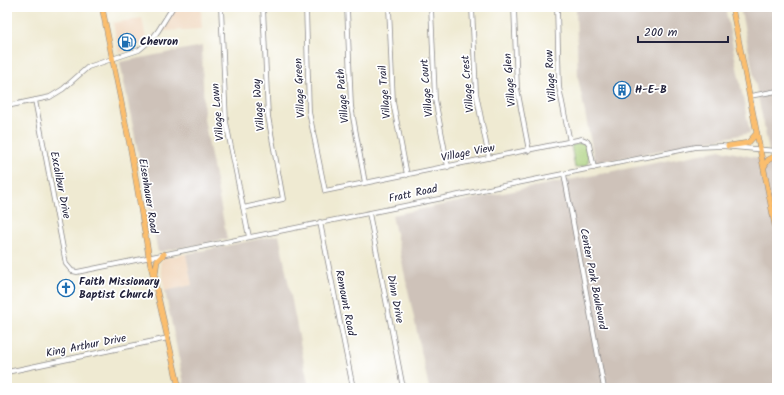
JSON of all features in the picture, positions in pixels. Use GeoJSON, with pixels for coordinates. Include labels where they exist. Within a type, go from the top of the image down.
{"type":"FeatureCollection","features":[{"type":"Feature","properties":{"kind":"main road","name":"Eisenhauer Road"},"geometry":{"type":"LineString","coordinates":[[102,7],[132,157],[149,258],[179,388]]}},
{"type":"Feature","properties":{"kind":"main road"},"geometry":{"type":"LineString","coordinates":[[732,7],[777,236]]}},
{"type":"Feature","properties":{"kind":"main road"},"geometry":{"type":"LineString","coordinates":[[728,146],[748,143],[757,132]]}},
{"type":"Feature","properties":{"kind":"main road"},"geometry":{"type":"LineString","coordinates":[[764,167],[769,159],[777,155]]}},
{"type":"Feature","properties":{"kind":"main road"},"geometry":{"type":"LineString","coordinates":[[155,287],[155,264],[164,254]]}},
{"type":"Feature","properties":{"kind":"street"},"geometry":{"type":"LineString","coordinates":[[7,106],[50,97],[60,91],[88,67],[134,53],[151,40],[173,7]]}},
{"type":"Feature","properties":{"kind":"street","name":"Village Lawn"},"geometry":{"type":"LineString","coordinates":[[221,7],[226,122],[249,237]]}},
{"type":"Feature","properties":{"kind":"street","name":"Village Way"},"geometry":{"type":"LineString","coordinates":[[243,208],[283,200],[268,116],[263,7]]}},
{"type":"Feature","properties":{"kind":"street","name":"Village Green"},"geometry":{"type":"LineString","coordinates":[[306,7],[309,112],[325,191]]}},
{"type":"Feature","properties":{"kind":"street","name":"Village Path"},"geometry":{"type":"LineString","coordinates":[[347,7],[351,106],[365,183]]}},
{"type":"Feature","properties":{"kind":"street","name":"Village Trail"},"geometry":{"type":"LineString","coordinates":[[389,7],[393,102],[407,175]]}},
{"type":"Feature","properties":{"kind":"street","name":"Village Court"},"geometry":{"type":"LineString","coordinates":[[431,7],[434,99],[448,167]]}},
{"type":"Feature","properties":{"kind":"street","name":"Village Crest"},"geometry":{"type":"LineString","coordinates":[[472,7],[476,93],[488,158]]}},
{"type":"Feature","properties":{"kind":"street","name":"Village Glen"},"geometry":{"type":"LineString","coordinates":[[514,7],[517,88],[529,150]]}},
{"type":"Feature","properties":{"kind":"street","name":"Village Row"},"geometry":{"type":"LineString","coordinates":[[556,7],[559,87],[570,142]]}},
{"type":"Feature","properties":{"kind":"street"},"geometry":{"type":"LineString","coordinates":[[750,96],[777,92]]}},
{"type":"Feature","properties":{"kind":"street","name":"Excalibur Drive"},"geometry":{"type":"LineString","coordinates":[[35,100],[66,264],[72,271]]}},
{"type":"Feature","properties":{"kind":"street","name":"Village View"},"geometry":{"type":"LineString","coordinates":[[325,191],[582,139],[587,141],[594,168]]}},
{"type":"Feature","properties":{"kind":"street","name":"Fratt Road"},"geometry":{"type":"LineString","coordinates":[[72,271],[83,271],[149,258],[320,222],[696,147],[728,146],[777,151]]}},
{"type":"Feature","properties":{"kind":"street","name":"Center Park Boulevard"},"geometry":{"type":"LineString","coordinates":[[564,174],[604,388]]}},
{"type":"Feature","properties":{"kind":"street","name":"Dinn Drive"},"geometry":{"type":"LineString","coordinates":[[369,213],[403,388]]}},
{"type":"Feature","properties":{"kind":"street","name":"Remount Road"},"geometry":{"type":"LineString","coordinates":[[320,222],[353,388]]}},
{"type":"Feature","properties":{"kind":"street","name":"King Arthur Drive"},"geometry":{"type":"LineString","coordinates":[[7,372],[168,338]]}},
{"type":"Feature","properties":{"kind":"shaded area"},"geometry":{"type":"Polygon","coordinates":[[[176,7],[201,7],[202,29],[163,31],[176,7]]]}},
{"type":"Feature","properties":{"kind":"shaded area"},"geometry":{"type":"Polygon","coordinates":[[[576,7],[725,7],[750,133],[595,163],[578,78],[576,7]]]}},
{"type":"Feature","properties":{"kind":"shaded area"},"geometry":{"type":"Polygon","coordinates":[[[740,7],[777,7],[777,250],[775,250],[777,259],[777,388],[429,388],[392,215],[721,150],[771,161],[740,7]]]}},
{"type":"Feature","properties":{"kind":"shaded area"},"geometry":{"type":"Polygon","coordinates":[[[142,18],[146,39],[136,48],[119,53],[113,23],[142,18]]]}},
{"type":"Feature","properties":{"kind":"shaded area"},"geometry":{"type":"Polygon","coordinates":[[[202,46],[204,119],[227,239],[158,252],[120,62],[202,46]]]}},
{"type":"Feature","properties":{"kind":"shaded area"},"geometry":{"type":"Polygon","coordinates":[[[279,235],[309,388],[185,388],[165,291],[192,285],[186,254],[279,235]]]}},
{"type":"Feature","properties":{"kind":"shaded area"},"geometry":{"type":"Polygon","coordinates":[[[186,254],[192,285],[165,291],[160,263],[164,258],[186,254]]]}},
{"type":"Feature","properties":{"kind":"green space"},"geometry":{"type":"Polygon","coordinates":[[[583,143],[587,150],[588,162],[587,165],[575,168],[571,145],[583,143]]]}},
{"type":"Feature","properties":{"kind":"place","name":"Chevron"},"geometry":{"type":"Point","coordinates":[127,42]}},
{"type":"Feature","properties":{"kind":"place","name":"H-E-B"},"geometry":{"type":"Point","coordinates":[622,90]}},
{"type":"Feature","properties":{"kind":"place","name":"Faith Missionary Baptist Church"},"geometry":{"type":"Point","coordinates":[66,288]}}]}
